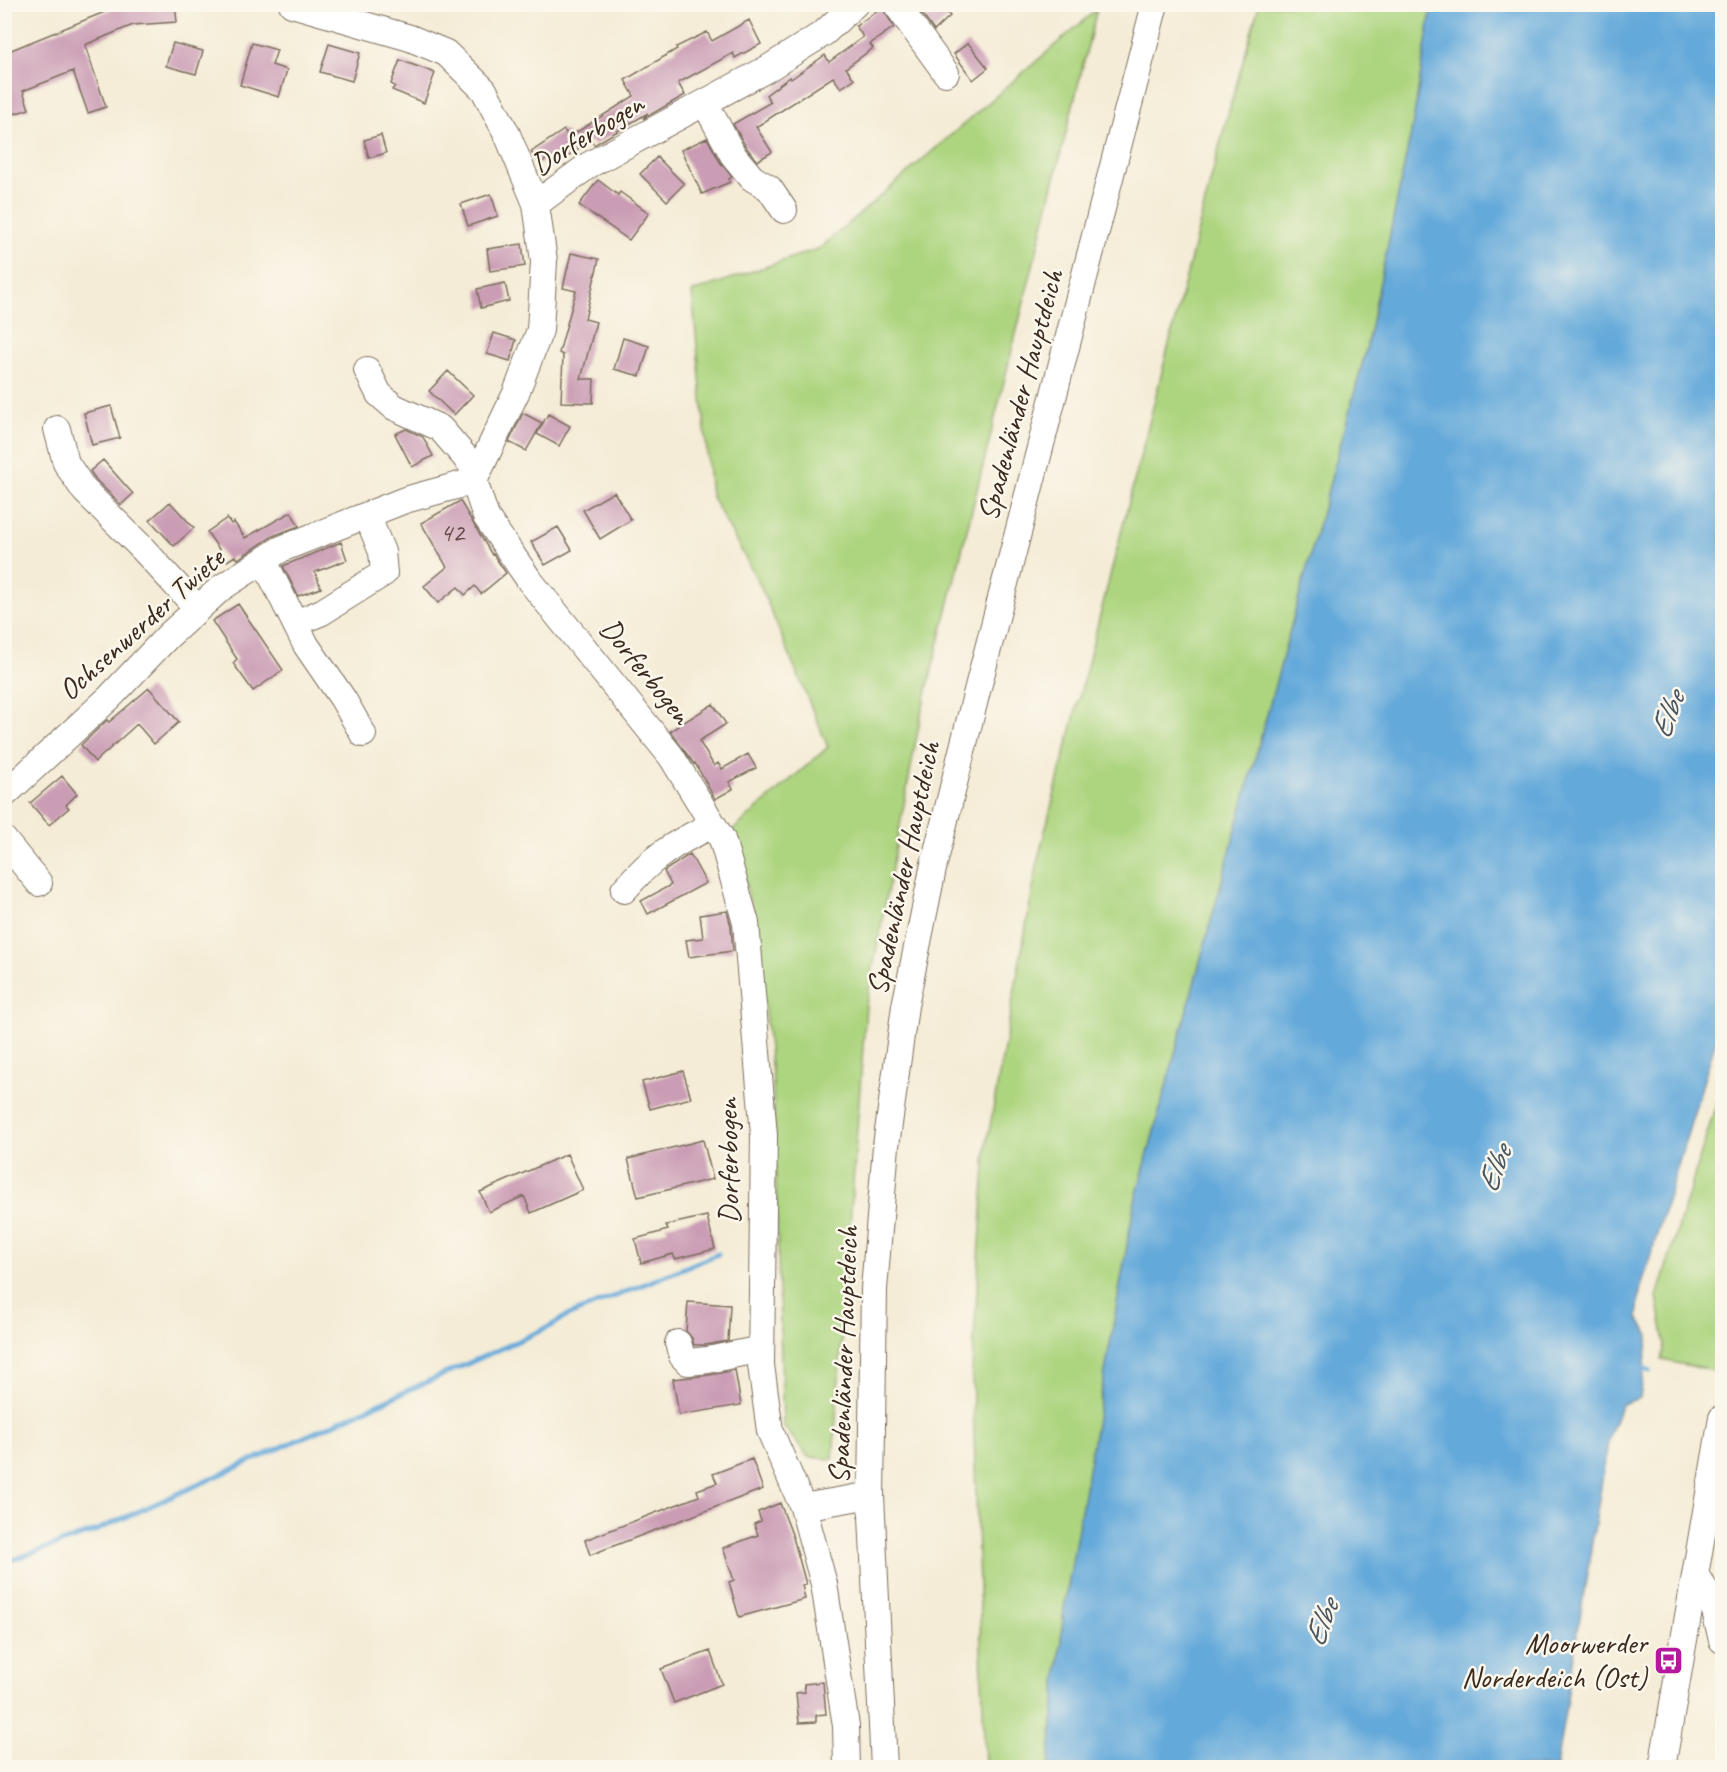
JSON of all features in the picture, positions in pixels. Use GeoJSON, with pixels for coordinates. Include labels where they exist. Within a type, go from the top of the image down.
{"type":"FeatureCollection","features":[{"type":"Feature","properties":{"kind":"street"},"geometry":{"type":"LineString","coordinates":[[291,4],[410,38],[446,53],[484,90],[507,134],[536,204]]}},
{"type":"Feature","properties":{"kind":"street","name":"Dorferbogen"},"geometry":{"type":"LineString","coordinates":[[848,1767],[846,1726],[824,1584],[803,1507],[770,1431],[761,1365],[764,1135],[746,923],[722,839],[671,756],[530,581],[486,517],[474,482],[516,393],[540,330],[544,261],[536,204],[589,165],[767,69],[824,33],[855,4]]}},
{"type":"Feature","properties":{"kind":"street"},"geometry":{"type":"LineString","coordinates":[[896,4],[946,73]]}},
{"type":"Feature","properties":{"kind":"street","name":"Spadenländer Hauptdeich"},"geometry":{"type":"LineString","coordinates":[[884,1767],[871,1495],[874,1289],[886,1146],[905,1006],[934,864],[973,706],[1155,4]]}},
{"type":"Feature","properties":{"kind":"street"},"geometry":{"type":"LineString","coordinates":[[705,103],[733,155],[752,178],[769,188],[784,210]]}},
{"type":"Feature","properties":{"kind":"street"},"geometry":{"type":"LineString","coordinates":[[367,370],[379,394],[394,407],[440,428],[472,465],[474,482]]}},
{"type":"Feature","properties":{"kind":"street"},"geometry":{"type":"LineString","coordinates":[[57,429],[66,463],[84,490],[198,609]]}},
{"type":"Feature","properties":{"kind":"street","name":"Ochsenwerder Twiete"},"geometry":{"type":"LineString","coordinates":[[4,795],[110,697],[221,588],[281,549],[405,500],[474,482]]}},
{"type":"Feature","properties":{"kind":"street"},"geometry":{"type":"LineString","coordinates":[[296,623],[321,612],[384,573],[381,552],[368,515]]}},
{"type":"Feature","properties":{"kind":"street"},"geometry":{"type":"LineString","coordinates":[[264,561],[306,645],[344,699],[363,734]]}},
{"type":"Feature","properties":{"kind":"street"},"geometry":{"type":"LineString","coordinates":[[624,890],[644,866],[682,839],[713,825]]}},
{"type":"Feature","properties":{"kind":"street"},"geometry":{"type":"LineString","coordinates":[[4,840],[39,883]]}},
{"type":"Feature","properties":{"kind":"street"},"geometry":{"type":"LineString","coordinates":[[678,1343],[682,1356],[688,1362],[761,1349]]}},
{"type":"Feature","properties":{"kind":"street"},"geometry":{"type":"LineString","coordinates":[[1662,1767],[1722,1423]]}},
{"type":"Feature","properties":{"kind":"street"},"geometry":{"type":"LineString","coordinates":[[803,1507],[871,1495]]}},
{"type":"Feature","properties":{"kind":"street"},"geometry":{"type":"LineString","coordinates":[[1695,1575],[1719,1612],[1722,1640]]}},
{"type":"Feature","properties":{"kind":"green space"},"geometry":{"type":"Polygon","coordinates":[[[1259,5],[1432,5],[1412,128],[1366,350],[1134,1205],[1064,1609],[1049,1767],[985,1768],[972,1371],[986,1148],[1039,855],[1223,132],[1259,5]]]}},
{"type":"Feature","properties":{"kind":"green space"},"geometry":{"type":"Polygon","coordinates":[[[1097,9],[921,714],[866,1005],[833,1459],[808,1457],[783,1425],[773,1083],[755,923],[733,830],[828,747],[760,585],[711,495],[692,292],[820,248],[1097,9]]]}},
{"type":"Feature","properties":{"kind":"green space"},"geometry":{"type":"Polygon","coordinates":[[[1722,1085],[1722,1355],[1719,1372],[1662,1360],[1665,1343],[1657,1297],[1722,1085]]]}},
{"type":"Feature","properties":{"kind":"water","name":"Elbe"},"geometry":{"type":"Polygon","coordinates":[[[1432,5],[1722,5],[1722,1020],[1640,1291],[1637,1318],[1649,1335],[1640,1398],[1622,1404],[1609,1437],[1556,1767],[1049,1767],[1064,1609],[1134,1205],[1366,350],[1412,128],[1432,5]]]}},
{"type":"Feature","properties":{"kind":"building"},"geometry":{"type":"Polygon","coordinates":[[[124,4],[175,4],[177,22],[133,25],[85,45],[106,107],[88,113],[73,71],[23,91],[29,109],[8,116],[4,105],[4,53],[124,4]]]}},
{"type":"Feature","properties":{"kind":"building"},"geometry":{"type":"Polygon","coordinates":[[[915,4],[940,4],[950,16],[934,31],[915,4]]]}},
{"type":"Feature","properties":{"kind":"building"},"geometry":{"type":"Polygon","coordinates":[[[882,7],[894,27],[870,44],[873,48],[846,68],[854,79],[841,88],[833,77],[756,127],[772,152],[757,161],[733,124],[771,102],[766,95],[790,77],[791,79],[825,55],[829,62],[863,37],[856,26],[882,7]]]}},
{"type":"Feature","properties":{"kind":"building"},"geometry":{"type":"Polygon","coordinates":[[[749,20],[761,44],[735,58],[733,53],[678,83],[685,95],[643,119],[648,113],[594,145],[591,140],[552,167],[547,159],[540,164],[531,152],[564,130],[569,137],[634,96],[625,80],[677,49],[676,47],[707,32],[712,41],[749,20]]]}},
{"type":"Feature","properties":{"kind":"building"},"geometry":{"type":"Polygon","coordinates":[[[173,43],[203,51],[196,74],[166,66],[173,43]]]}},
{"type":"Feature","properties":{"kind":"building"},"geometry":{"type":"Polygon","coordinates":[[[252,43],[277,50],[272,65],[287,70],[279,97],[240,85],[252,43]]]}},
{"type":"Feature","properties":{"kind":"building"},"geometry":{"type":"Polygon","coordinates":[[[968,43],[988,68],[973,80],[954,54],[968,43]]]}},
{"type":"Feature","properties":{"kind":"building"},"geometry":{"type":"Polygon","coordinates":[[[329,44],[360,53],[352,81],[320,72],[329,44]]]}},
{"type":"Feature","properties":{"kind":"building"},"geometry":{"type":"Polygon","coordinates":[[[400,60],[435,73],[424,103],[392,90],[395,86],[391,84],[400,60]]]}},
{"type":"Feature","properties":{"kind":"building"},"geometry":{"type":"Polygon","coordinates":[[[381,135],[386,153],[369,158],[364,140],[381,135]]]}},
{"type":"Feature","properties":{"kind":"building"},"geometry":{"type":"Polygon","coordinates":[[[707,138],[720,162],[732,177],[729,179],[730,182],[702,194],[681,150],[707,138]]]}},
{"type":"Feature","properties":{"kind":"building"},"geometry":{"type":"Polygon","coordinates":[[[657,157],[684,184],[667,201],[640,174],[657,157]]]}},
{"type":"Feature","properties":{"kind":"building"},"geometry":{"type":"Polygon","coordinates":[[[598,180],[618,195],[620,192],[649,213],[629,240],[579,205],[598,180]]]}},
{"type":"Feature","properties":{"kind":"building"},"geometry":{"type":"Polygon","coordinates":[[[491,194],[498,216],[468,226],[461,204],[491,194]]]}},
{"type":"Feature","properties":{"kind":"building"},"geometry":{"type":"Polygon","coordinates":[[[522,244],[525,266],[490,271],[487,249],[522,244]]]}},
{"type":"Feature","properties":{"kind":"building"},"geometry":{"type":"Polygon","coordinates":[[[571,253],[599,259],[585,319],[596,322],[581,379],[594,379],[593,403],[561,402],[563,355],[559,353],[576,291],[563,288],[571,253]]]}},
{"type":"Feature","properties":{"kind":"building"},"geometry":{"type":"Polygon","coordinates":[[[505,283],[509,301],[481,308],[477,289],[505,283]]]}},
{"type":"Feature","properties":{"kind":"building"},"geometry":{"type":"Polygon","coordinates":[[[494,333],[516,340],[510,361],[487,354],[494,333]]]}},
{"type":"Feature","properties":{"kind":"building"},"geometry":{"type":"Polygon","coordinates":[[[623,338],[649,346],[640,376],[614,369],[623,338]]]}},
{"type":"Feature","properties":{"kind":"building"},"geometry":{"type":"Polygon","coordinates":[[[448,371],[473,395],[454,415],[429,391],[448,371]]]}},
{"type":"Feature","properties":{"kind":"building"},"geometry":{"type":"Polygon","coordinates":[[[111,406],[120,438],[92,445],[84,413],[111,406]]]}},
{"type":"Feature","properties":{"kind":"building"},"geometry":{"type":"Polygon","coordinates":[[[523,413],[542,423],[526,451],[509,442],[523,413]]]}},
{"type":"Feature","properties":{"kind":"building"},"geometry":{"type":"Polygon","coordinates":[[[548,414],[570,426],[559,446],[537,434],[548,414]]]}},
{"type":"Feature","properties":{"kind":"building"},"geometry":{"type":"Polygon","coordinates":[[[406,429],[423,437],[433,456],[412,467],[395,434],[406,429]]]}},
{"type":"Feature","properties":{"kind":"building"},"geometry":{"type":"Polygon","coordinates":[[[103,460],[133,494],[121,505],[90,471],[103,460]]]}},
{"type":"Feature","properties":{"kind":"building"},"geometry":{"type":"Polygon","coordinates":[[[614,492],[631,520],[600,539],[583,510],[614,492]]]}},
{"type":"Feature","properties":{"kind":"building"},"geometry":{"type":"Polygon","coordinates":[[[460,501],[492,555],[506,573],[481,594],[475,586],[465,595],[458,587],[438,603],[424,586],[447,567],[421,523],[460,501]]]}},
{"type":"Feature","properties":{"kind":"building"},"geometry":{"type":"Polygon","coordinates":[[[170,502],[194,528],[174,546],[150,520],[170,502]]]}},
{"type":"Feature","properties":{"kind":"building"},"geometry":{"type":"Polygon","coordinates":[[[291,512],[299,526],[273,536],[238,559],[235,556],[227,561],[207,532],[227,518],[231,524],[234,522],[245,538],[291,512]]]}},
{"type":"Feature","properties":{"kind":"building"},"geometry":{"type":"Polygon","coordinates":[[[558,527],[572,550],[545,565],[531,542],[558,527]]]}},
{"type":"Feature","properties":{"kind":"building"},"geometry":{"type":"Polygon","coordinates":[[[341,542],[347,560],[315,572],[321,588],[298,596],[283,566],[341,542]]]}},
{"type":"Feature","properties":{"kind":"building"},"geometry":{"type":"Polygon","coordinates":[[[238,604],[283,670],[253,691],[233,663],[237,659],[212,621],[238,604]]]}},
{"type":"Feature","properties":{"kind":"building"},"geometry":{"type":"Polygon","coordinates":[[[149,688],[179,722],[154,744],[137,724],[95,762],[81,745],[107,720],[109,722],[149,688]]]}},
{"type":"Feature","properties":{"kind":"building"},"geometry":{"type":"Polygon","coordinates":[[[713,704],[726,724],[699,741],[714,766],[718,763],[722,769],[748,754],[756,768],[729,782],[733,789],[715,799],[695,763],[670,731],[713,704]]]}},
{"type":"Feature","properties":{"kind":"building"},"geometry":{"type":"Polygon","coordinates":[[[62,776],[77,794],[66,805],[69,808],[49,825],[30,803],[62,776]]]}},
{"type":"Feature","properties":{"kind":"building"},"geometry":{"type":"Polygon","coordinates":[[[690,854],[706,883],[648,914],[641,901],[671,885],[664,871],[690,854]]]}},
{"type":"Feature","properties":{"kind":"building"},"geometry":{"type":"Polygon","coordinates":[[[727,911],[733,951],[689,957],[686,940],[703,938],[700,915],[727,911]]]}},
{"type":"Feature","properties":{"kind":"building"},"geometry":{"type":"Polygon","coordinates":[[[683,1071],[691,1098],[650,1109],[642,1082],[683,1071]]]}},
{"type":"Feature","properties":{"kind":"building"},"geometry":{"type":"Polygon","coordinates":[[[703,1140],[713,1179],[638,1197],[628,1159],[703,1140]]]}},
{"type":"Feature","properties":{"kind":"building"},"geometry":{"type":"Polygon","coordinates":[[[567,1154],[583,1190],[531,1213],[524,1196],[489,1212],[480,1192],[567,1154]]]}},
{"type":"Feature","properties":{"kind":"building"},"geometry":{"type":"Polygon","coordinates":[[[707,1216],[715,1249],[675,1259],[673,1254],[641,1263],[635,1239],[668,1230],[666,1225],[707,1216]]]}},
{"type":"Feature","properties":{"kind":"building"},"geometry":{"type":"Polygon","coordinates":[[[688,1302],[730,1305],[728,1341],[694,1345],[686,1331],[688,1302]]]}},
{"type":"Feature","properties":{"kind":"building"},"geometry":{"type":"Polygon","coordinates":[[[735,1370],[741,1405],[679,1415],[673,1379],[735,1370]]]}},
{"type":"Feature","properties":{"kind":"building"},"geometry":{"type":"Polygon","coordinates":[[[752,1459],[763,1489],[590,1555],[585,1540],[699,1496],[697,1490],[717,1483],[713,1474],[752,1459]]]}},
{"type":"Feature","properties":{"kind":"building"},"geometry":{"type":"Polygon","coordinates":[[[780,1503],[793,1537],[806,1584],[802,1585],[805,1599],[739,1617],[729,1582],[734,1580],[723,1548],[758,1535],[754,1524],[761,1521],[758,1512],[780,1503]]]}},
{"type":"Feature","properties":{"kind":"building"},"geometry":{"type":"Polygon","coordinates":[[[710,1651],[722,1684],[674,1703],[661,1669],[710,1651]]]}},
{"type":"Feature","properties":{"kind":"building"},"geometry":{"type":"Polygon","coordinates":[[[823,1682],[826,1714],[816,1715],[816,1722],[799,1723],[796,1693],[805,1692],[804,1684],[823,1682]]]}},
{"type":"Feature","properties":{"kind":"waterway"},"geometry":{"type":"LineString","coordinates":[[4,1563],[95,1531],[549,1327],[567,1316],[718,1254]]}},
{"type":"Feature","properties":{"kind":"waterway"},"geometry":{"type":"LineString","coordinates":[[1643,1369],[1650,1371]]}},
{"type":"Feature","properties":{"kind":"place","name":"Moorwerder Norderdeich (Ost)"},"geometry":{"type":"Point","coordinates":[1668,1660]}}]}
